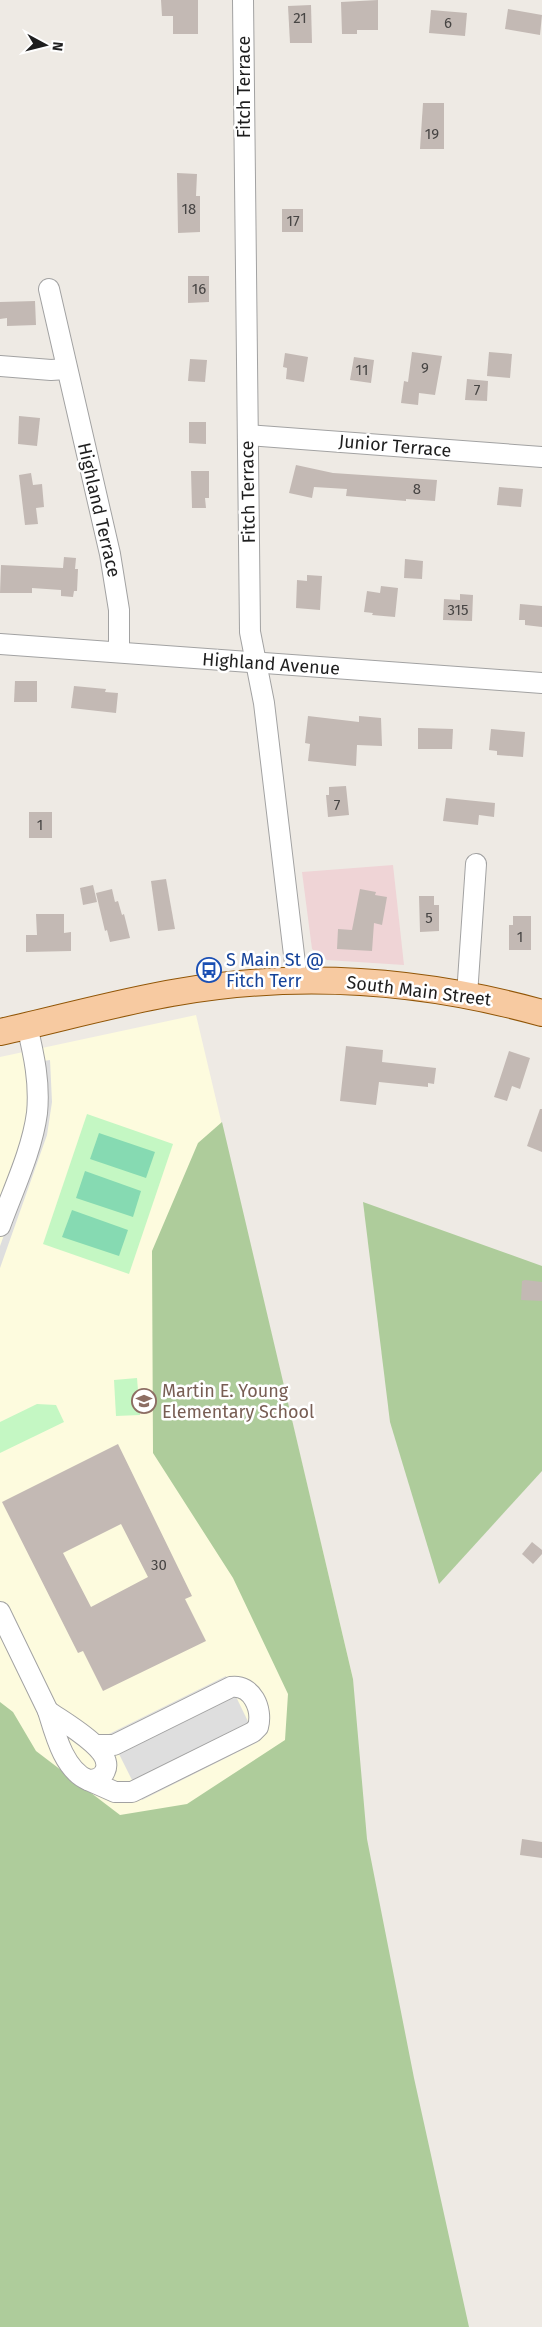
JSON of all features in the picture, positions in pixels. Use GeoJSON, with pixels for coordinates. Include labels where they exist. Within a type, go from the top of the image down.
{"type":"FeatureCollection","features":[{"type":"Feature","properties":{"kind":"main road","name":"South Main Street"},"geometry":{"type":"LineString","coordinates":[[0,1032],[178,992],[224,985],[297,980],[382,983],[468,995],[542,1012]]}},
{"type":"Feature","properties":{"kind":"street","name":"Fitch Terrace"},"geometry":{"type":"LineString","coordinates":[[243,0],[250,632],[264,703],[297,980]]}},
{"type":"Feature","properties":{"kind":"street","name":"Highland Terrace"},"geometry":{"type":"LineString","coordinates":[[49,289],[114,574],[119,610],[119,652]]}},
{"type":"Feature","properties":{"kind":"street"},"geometry":{"type":"LineString","coordinates":[[0,366],[51,370],[66,369]]}},
{"type":"Feature","properties":{"kind":"street","name":"Junior Terrace"},"geometry":{"type":"LineString","coordinates":[[248,435],[542,457]]}},
{"type":"Feature","properties":{"kind":"street","name":"Highland Avenue"},"geometry":{"type":"LineString","coordinates":[[0,644],[542,683]]}},
{"type":"Feature","properties":{"kind":"street"},"geometry":{"type":"LineString","coordinates":[[468,995],[476,864]]}},
{"type":"Feature","properties":{"kind":"street"},"geometry":{"type":"LineString","coordinates":[[0,1226],[31,1140],[36,1113],[36,1068],[27,1026]]}},
{"type":"Feature","properties":{"kind":"street"},"geometry":{"type":"LineString","coordinates":[[0,1612],[48,1711],[55,1734],[68,1761],[80,1776],[115,1792],[137,1790],[253,1732],[258,1727],[259,1714],[254,1699],[248,1690],[240,1687],[231,1687],[114,1745],[96,1745]]}},
{"type":"Feature","properties":{"kind":"street"},"geometry":{"type":"LineString","coordinates":[[48,1711],[96,1745],[106,1760],[106,1770],[99,1778],[88,1780]]}},
{"type":"Feature","properties":{"kind":"shaded area"},"geometry":{"type":"Polygon","coordinates":[[[393,865],[404,965],[327,960],[312,949],[302,872],[393,865]]]}},
{"type":"Feature","properties":{"kind":"shaded area","name":"Martin E. Young Elementary School"},"geometry":{"type":"Polygon","coordinates":[[[196,1015],[353,1679],[0,2050],[0,1057],[196,1015]]]}},
{"type":"Feature","properties":{"kind":"shaded area"},"geometry":{"type":"Polygon","coordinates":[[[50,1060],[52,1102],[47,1135],[0,1268],[0,1246],[33,1157],[43,1061],[50,1060]]]}},
{"type":"Feature","properties":{"kind":"shaded area"},"geometry":{"type":"Polygon","coordinates":[[[226,1676],[258,1742],[142,1800],[109,1734],[226,1676]]]}},
{"type":"Feature","properties":{"kind":"green space"},"geometry":{"type":"Polygon","coordinates":[[[87,1114],[173,1144],[129,1274],[43,1244],[87,1114]]]}},
{"type":"Feature","properties":{"kind":"green space"},"geometry":{"type":"Polygon","coordinates":[[[222,1122],[353,1679],[367,1839],[414,2078],[469,2327],[0,2327],[0,1702],[13,1712],[36,1751],[120,1815],[187,1804],[285,1740],[288,1694],[233,1578],[153,1453],[152,1251],[198,1143],[222,1122]]]}},
{"type":"Feature","properties":{"kind":"green space"},"geometry":{"type":"Polygon","coordinates":[[[99,1133],[155,1152],[146,1178],[90,1159],[99,1133]]]}},
{"type":"Feature","properties":{"kind":"green space"},"geometry":{"type":"Polygon","coordinates":[[[85,1171],[141,1191],[133,1217],[76,1198],[85,1171]]]}},
{"type":"Feature","properties":{"kind":"green space"},"geometry":{"type":"Polygon","coordinates":[[[363,1202],[542,1266],[542,1471],[439,1584],[390,1422],[363,1202]]]}},
{"type":"Feature","properties":{"kind":"green space"},"geometry":{"type":"Polygon","coordinates":[[[72,1210],[128,1230],[119,1256],[62,1237],[72,1210]]]}},
{"type":"Feature","properties":{"kind":"green space"},"geometry":{"type":"Polygon","coordinates":[[[137,1378],[140,1415],[116,1416],[114,1380],[137,1378]]]}},
{"type":"Feature","properties":{"kind":"green space"},"geometry":{"type":"Polygon","coordinates":[[[37,1404],[56,1405],[64,1422],[0,1453],[0,1422],[37,1404]]]}},
{"type":"Feature","properties":{"kind":"building"},"geometry":{"type":"Polygon","coordinates":[[[161,0],[198,0],[198,34],[173,34],[173,16],[162,16],[161,0]]]}},
{"type":"Feature","properties":{"kind":"building"},"geometry":{"type":"Polygon","coordinates":[[[378,0],[378,30],[357,30],[357,34],[342,34],[341,2],[378,0]]]}},
{"type":"Feature","properties":{"kind":"building"},"geometry":{"type":"Polygon","coordinates":[[[311,5],[312,43],[290,43],[288,6],[311,5]]]}},
{"type":"Feature","properties":{"kind":"building"},"geometry":{"type":"Polygon","coordinates":[[[508,9],[542,15],[540,35],[505,29],[508,9]]]}},
{"type":"Feature","properties":{"kind":"building"},"geometry":{"type":"Polygon","coordinates":[[[431,10],[467,13],[465,36],[429,33],[431,10]]]}},
{"type":"Feature","properties":{"kind":"building"},"geometry":{"type":"Polygon","coordinates":[[[423,103],[444,103],[444,149],[420,149],[423,103]]]}},
{"type":"Feature","properties":{"kind":"building"},"geometry":{"type":"Polygon","coordinates":[[[177,173],[197,174],[196,196],[200,196],[200,232],[178,233],[177,173]]]}},
{"type":"Feature","properties":{"kind":"building"},"geometry":{"type":"Polygon","coordinates":[[[282,209],[303,209],[303,232],[282,232],[282,209]]]}},
{"type":"Feature","properties":{"kind":"building"},"geometry":{"type":"Polygon","coordinates":[[[188,276],[209,276],[209,302],[188,303],[188,276]]]}},
{"type":"Feature","properties":{"kind":"building"},"geometry":{"type":"Polygon","coordinates":[[[35,301],[36,325],[7,326],[7,318],[0,319],[0,302],[35,301]]]}},
{"type":"Feature","properties":{"kind":"building"},"geometry":{"type":"Polygon","coordinates":[[[412,352],[442,356],[435,395],[419,393],[418,405],[401,403],[404,381],[408,382],[412,352]]]}},
{"type":"Feature","properties":{"kind":"building"},"geometry":{"type":"Polygon","coordinates":[[[489,352],[512,354],[510,378],[487,376],[489,352]]]}},
{"type":"Feature","properties":{"kind":"building"},"geometry":{"type":"Polygon","coordinates":[[[285,353],[308,357],[304,382],[286,379],[287,368],[283,367],[285,353]]]}},
{"type":"Feature","properties":{"kind":"building"},"geometry":{"type":"Polygon","coordinates":[[[354,357],[374,360],[371,383],[350,380],[354,357]]]}},
{"type":"Feature","properties":{"kind":"building"},"geometry":{"type":"Polygon","coordinates":[[[190,359],[207,360],[205,382],[188,381],[190,359]]]}},
{"type":"Feature","properties":{"kind":"building"},"geometry":{"type":"Polygon","coordinates":[[[467,379],[488,381],[487,401],[465,400],[467,379]]]}},
{"type":"Feature","properties":{"kind":"building"},"geometry":{"type":"Polygon","coordinates":[[[19,416],[40,418],[37,446],[18,444],[19,416]]]}},
{"type":"Feature","properties":{"kind":"building"},"geometry":{"type":"Polygon","coordinates":[[[189,422],[206,422],[206,444],[189,443],[189,422]]]}},
{"type":"Feature","properties":{"kind":"building"},"geometry":{"type":"Polygon","coordinates":[[[296,465],[333,473],[437,480],[435,501],[406,499],[406,501],[346,496],[347,489],[314,487],[312,498],[289,493],[296,465]]]}},
{"type":"Feature","properties":{"kind":"building"},"geometry":{"type":"Polygon","coordinates":[[[191,471],[209,471],[209,498],[205,498],[206,508],[192,508],[191,471]]]}},
{"type":"Feature","properties":{"kind":"building"},"geometry":{"type":"Polygon","coordinates":[[[31,473],[33,485],[42,484],[44,507],[36,508],[38,524],[25,525],[19,475],[31,473]]]}},
{"type":"Feature","properties":{"kind":"building"},"geometry":{"type":"Polygon","coordinates":[[[499,487],[523,489],[521,507],[497,505],[499,487]]]}},
{"type":"Feature","properties":{"kind":"building"},"geometry":{"type":"Polygon","coordinates":[[[64,557],[76,558],[75,569],[78,569],[77,591],[74,591],[73,597],[61,596],[61,590],[32,588],[32,593],[0,593],[1,565],[63,568],[64,557]]]}},
{"type":"Feature","properties":{"kind":"building"},"geometry":{"type":"Polygon","coordinates":[[[405,559],[423,561],[422,579],[404,578],[405,559]]]}},
{"type":"Feature","properties":{"kind":"building"},"geometry":{"type":"Polygon","coordinates":[[[307,575],[322,576],[320,610],[296,608],[297,580],[307,581],[307,575]]]}},
{"type":"Feature","properties":{"kind":"building"},"geometry":{"type":"Polygon","coordinates":[[[381,586],[398,588],[395,617],[372,615],[373,613],[364,612],[367,591],[380,593],[381,586]]]}},
{"type":"Feature","properties":{"kind":"building"},"geometry":{"type":"Polygon","coordinates":[[[460,594],[473,595],[472,621],[443,620],[444,599],[460,600],[460,594]]]}},
{"type":"Feature","properties":{"kind":"building"},"geometry":{"type":"Polygon","coordinates":[[[520,604],[542,606],[542,627],[525,625],[525,620],[519,620],[520,604]]]}},
{"type":"Feature","properties":{"kind":"building"},"geometry":{"type":"Polygon","coordinates":[[[15,681],[37,681],[37,702],[14,702],[15,681]]]}},
{"type":"Feature","properties":{"kind":"building"},"geometry":{"type":"Polygon","coordinates":[[[74,686],[106,689],[105,692],[118,693],[116,713],[71,708],[74,686]]]}},
{"type":"Feature","properties":{"kind":"building"},"geometry":{"type":"Polygon","coordinates":[[[308,716],[359,722],[359,716],[381,718],[382,746],[357,745],[356,766],[308,761],[310,744],[305,743],[308,716]]]}},
{"type":"Feature","properties":{"kind":"building"},"geometry":{"type":"Polygon","coordinates":[[[418,728],[453,729],[452,749],[418,749],[418,728]]]}},
{"type":"Feature","properties":{"kind":"building"},"geometry":{"type":"Polygon","coordinates":[[[491,729],[525,732],[523,757],[497,755],[497,751],[489,750],[491,729]]]}},
{"type":"Feature","properties":{"kind":"building"},"geometry":{"type":"Polygon","coordinates":[[[346,786],[349,815],[328,817],[326,795],[329,795],[329,787],[346,786]]]}},
{"type":"Feature","properties":{"kind":"building"},"geometry":{"type":"Polygon","coordinates":[[[446,798],[495,803],[494,817],[479,815],[478,825],[443,821],[446,798]]]}},
{"type":"Feature","properties":{"kind":"building"},"geometry":{"type":"Polygon","coordinates":[[[29,812],[52,812],[52,838],[29,838],[29,812]]]}},
{"type":"Feature","properties":{"kind":"building"},"geometry":{"type":"Polygon","coordinates":[[[166,879],[175,929],[158,931],[151,881],[166,879]]]}},
{"type":"Feature","properties":{"kind":"building"},"geometry":{"type":"Polygon","coordinates":[[[93,885],[97,902],[83,905],[80,888],[93,885]]]}},
{"type":"Feature","properties":{"kind":"building"},"geometry":{"type":"Polygon","coordinates":[[[112,889],[115,902],[118,901],[122,915],[124,914],[130,938],[110,942],[107,930],[105,931],[96,893],[112,889]]]}},
{"type":"Feature","properties":{"kind":"building"},"geometry":{"type":"Polygon","coordinates":[[[360,889],[376,892],[375,895],[387,897],[382,925],[374,923],[372,951],[337,949],[338,929],[352,930],[360,889]]]}},
{"type":"Feature","properties":{"kind":"building"},"geometry":{"type":"Polygon","coordinates":[[[419,896],[434,896],[434,905],[439,905],[439,931],[420,932],[419,896]]]}},
{"type":"Feature","properties":{"kind":"building"},"geometry":{"type":"Polygon","coordinates":[[[36,914],[64,914],[64,933],[71,932],[71,951],[26,952],[26,935],[37,935],[36,914]]]}},
{"type":"Feature","properties":{"kind":"building"},"geometry":{"type":"Polygon","coordinates":[[[513,916],[531,916],[531,950],[509,950],[509,925],[513,925],[513,916]]]}},
{"type":"Feature","properties":{"kind":"building"},"geometry":{"type":"Polygon","coordinates":[[[346,1046],[383,1050],[382,1062],[436,1068],[434,1084],[428,1083],[428,1087],[379,1082],[376,1105],[340,1101],[346,1046]]]}},
{"type":"Feature","properties":{"kind":"building"},"geometry":{"type":"Polygon","coordinates":[[[509,1051],[530,1058],[520,1089],[512,1086],[507,1101],[494,1097],[509,1051]]]}},
{"type":"Feature","properties":{"kind":"building"},"geometry":{"type":"Polygon","coordinates":[[[540,1109],[542,1109],[542,1152],[527,1146],[540,1109]]]}},
{"type":"Feature","properties":{"kind":"building"},"geometry":{"type":"Polygon","coordinates":[[[522,1281],[542,1282],[542,1301],[521,1300],[522,1281]]]}},
{"type":"Feature","properties":{"kind":"building"},"geometry":{"type":"Polygon","coordinates":[[[118,1444],[192,1596],[185,1599],[206,1641],[103,1691],[83,1651],[78,1653],[2,1502],[118,1444]],[[121,1524],[63,1553],[91,1607],[148,1577],[121,1524]]]}},
{"type":"Feature","properties":{"kind":"building"},"geometry":{"type":"Polygon","coordinates":[[[532,1542],[542,1550],[542,1554],[533,1564],[522,1554],[532,1542]]]}},
{"type":"Feature","properties":{"kind":"building"},"geometry":{"type":"Polygon","coordinates":[[[522,1839],[542,1842],[542,1858],[520,1855],[522,1839]]]}},
{"type":"Feature","properties":{"kind":"place","name":"S Main St @ Fitch Terr"},"geometry":{"type":"Point","coordinates":[209,970]}},
{"type":"Feature","properties":{"kind":"place","name":"Martin E. Young Elementary School"},"geometry":{"type":"Point","coordinates":[144,1401]}}]}
